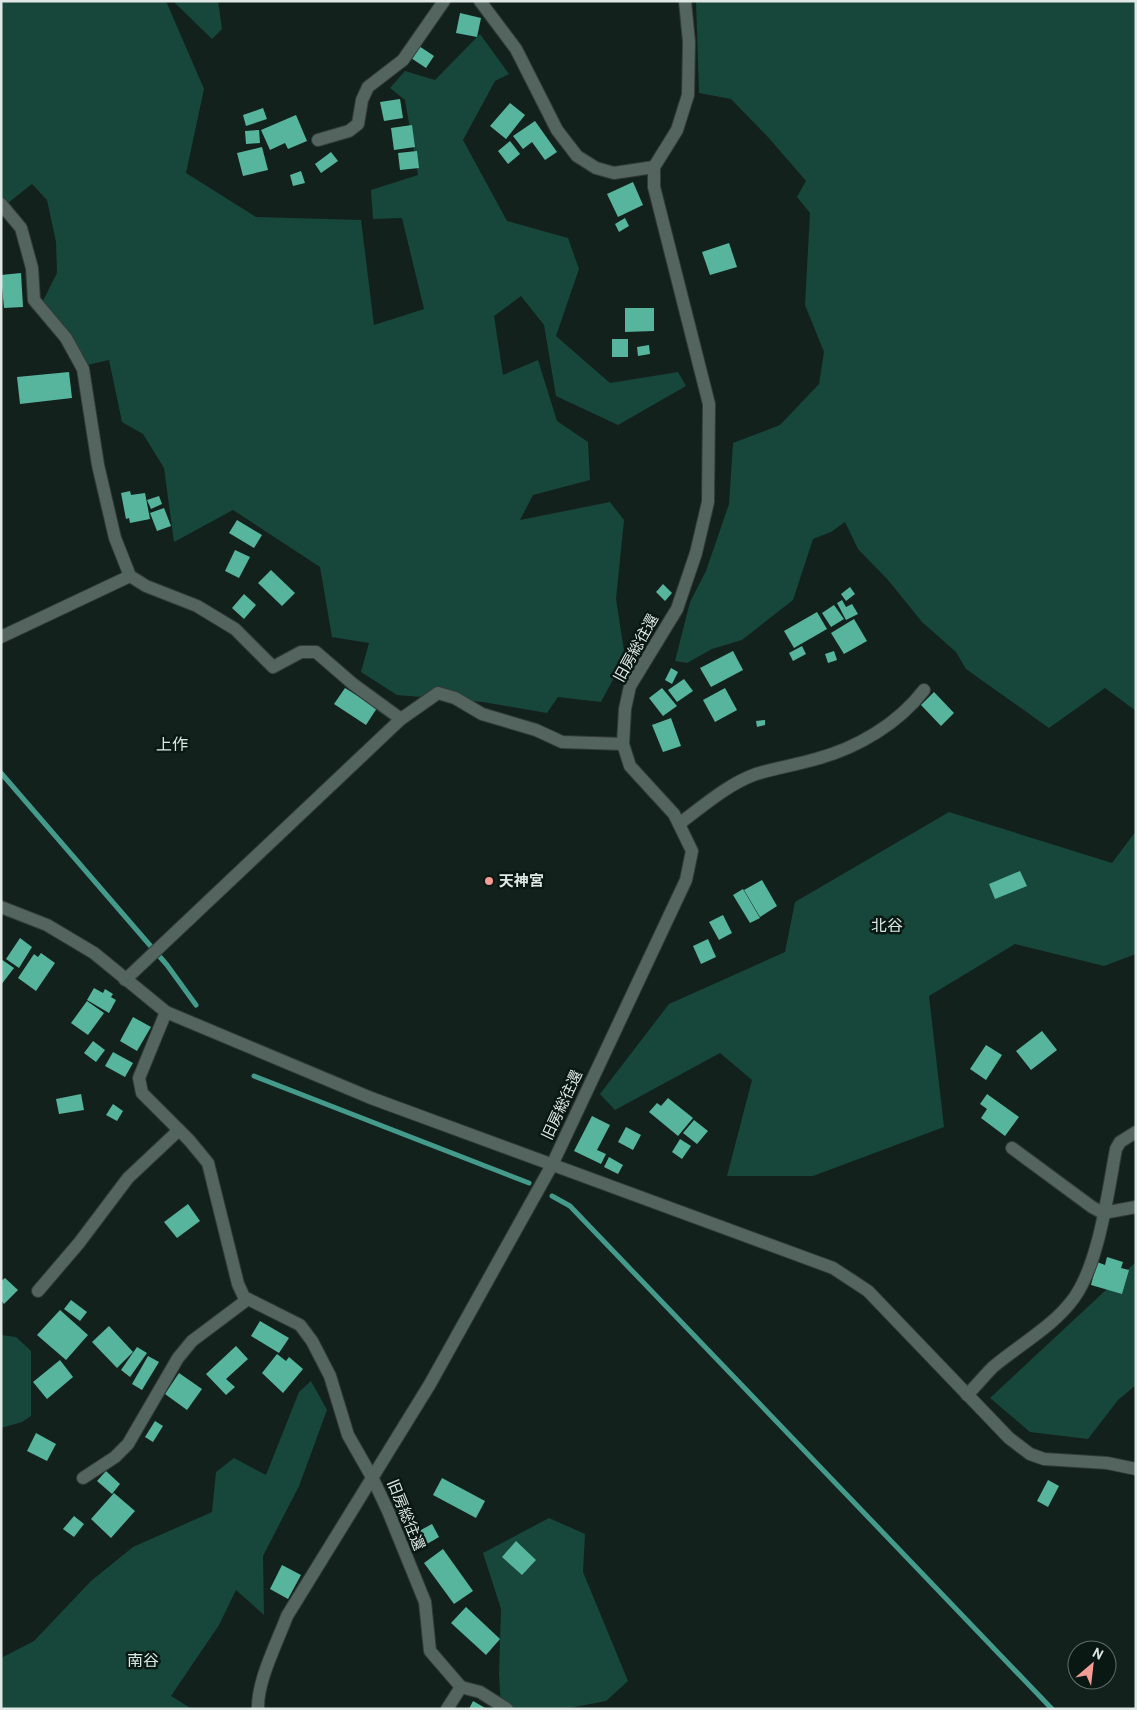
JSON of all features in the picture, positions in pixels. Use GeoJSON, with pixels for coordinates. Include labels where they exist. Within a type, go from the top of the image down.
{"type":"FeatureCollection","features":[{"type":"Feature","properties":{"kind":"street"},"geometry":{"type":"LineString","coordinates":[[318,140],[349,131],[358,124],[362,100],[368,87],[403,60],[444,1]]}},
{"type":"Feature","properties":{"kind":"street"},"geometry":{"type":"LineString","coordinates":[[480,1],[516,49],[557,130],[577,156],[596,168],[614,173],[654,167],[677,130],[688,95],[689,42],[685,1]]}},
{"type":"Feature","properties":{"kind":"street","name":"旧房総往還"},"geometry":{"type":"LineString","coordinates":[[461,1687],[430,1651],[425,1602],[373,1479],[430,1384],[552,1166],[686,880],[692,850],[674,814],[630,766],[623,744],[625,709],[630,686],[677,609],[696,553],[708,502],[709,404],[662,225],[654,187],[654,167]]}},
{"type":"Feature","properties":{"kind":"street"},"geometry":{"type":"LineString","coordinates":[[1,204],[21,228],[32,268],[34,300],[66,338],[83,369],[98,465],[115,538],[130,576],[146,586],[197,606],[234,629],[273,667],[301,652],[316,652],[353,684],[401,719]]}},
{"type":"Feature","properties":{"kind":"street"},"geometry":{"type":"LineString","coordinates":[[1,637],[130,576]]}},
{"type":"Feature","properties":{"kind":"street"},"geometry":{"type":"LineString","coordinates":[[679,824],[716,796],[755,774],[819,759],[865,739],[894,722],[909,710],[924,690]]}},
{"type":"Feature","properties":{"kind":"street"},"geometry":{"type":"LineString","coordinates":[[125,980],[147,961],[282,829],[401,719],[438,693],[455,698],[482,714],[536,730],[562,742],[623,744]]}},
{"type":"Feature","properties":{"kind":"street"},"geometry":{"type":"LineString","coordinates":[[1,907],[55,930],[94,954],[166,1012],[354,1090],[552,1166],[818,1261],[846,1275],[868,1291],[1009,1438],[1030,1454],[1044,1459],[1107,1463],[1136,1469]]}},
{"type":"Feature","properties":{"kind":"street"},"geometry":{"type":"LineString","coordinates":[[166,1012],[139,1078],[142,1093],[179,1130],[208,1164],[238,1284],[244,1297],[300,1325],[312,1341],[330,1376],[348,1435],[373,1479],[287,1616],[271,1656],[258,1701],[258,1709]]}},
{"type":"Feature","properties":{"kind":"street"},"geometry":{"type":"LineString","coordinates":[[38,1291],[128,1178],[179,1130]]}},
{"type":"Feature","properties":{"kind":"street"},"geometry":{"type":"LineString","coordinates":[[967,1395],[993,1368],[1052,1321],[1074,1298],[1088,1271],[1116,1149],[1120,1142],[1136,1132]]}},
{"type":"Feature","properties":{"kind":"street"},"geometry":{"type":"LineString","coordinates":[[1012,1148],[1092,1207],[1103,1212],[1136,1207]]}},
{"type":"Feature","properties":{"kind":"street"},"geometry":{"type":"LineString","coordinates":[[83,1478],[115,1458],[128,1444],[178,1358],[192,1341],[248,1299]]}},
{"type":"Feature","properties":{"kind":"street"},"geometry":{"type":"LineString","coordinates":[[447,1709],[461,1687],[480,1692],[506,1709]]}},
{"type":"Feature","properties":{"kind":"green space"},"geometry":{"type":"Polygon","coordinates":[[[1,1],[166,1],[204,89],[186,173],[256,217],[361,220],[374,325],[424,309],[402,218],[373,219],[371,190],[418,175],[405,100],[390,88],[405,71],[435,80],[480,34],[509,74],[495,81],[463,140],[507,221],[568,238],[579,269],[556,336],[610,383],[678,372],[686,386],[618,425],[556,396],[544,325],[521,296],[494,316],[503,375],[538,360],[557,421],[588,442],[590,480],[533,495],[520,520],[610,502],[624,520],[616,599],[625,657],[601,702],[558,697],[547,713],[483,702],[397,695],[361,672],[369,643],[332,637],[320,567],[233,510],[174,542],[164,468],[143,434],[122,422],[109,360],[87,365],[42,303],[57,273],[56,242],[47,200],[32,184],[8,203],[1,200],[1,1]]]}},
{"type":"Feature","properties":{"kind":"green space"},"geometry":{"type":"Polygon","coordinates":[[[173,1],[218,1],[222,29],[212,39],[173,1]]]}},
{"type":"Feature","properties":{"kind":"green space"},"geometry":{"type":"Polygon","coordinates":[[[696,1],[1136,1],[1136,711],[1105,688],[1049,728],[966,669],[956,652],[922,622],[888,580],[858,549],[845,522],[831,532],[813,539],[793,600],[742,640],[712,649],[687,663],[675,661],[690,602],[706,571],[729,504],[733,443],[780,425],[819,384],[824,352],[805,305],[810,213],[797,197],[806,181],[768,137],[731,99],[699,93],[696,1]]]}},
{"type":"Feature","properties":{"kind":"green space"},"geometry":{"type":"Polygon","coordinates":[[[949,812],[1112,863],[1136,831],[1136,954],[1104,966],[1015,944],[929,996],[944,1127],[813,1176],[727,1176],[752,1080],[720,1053],[615,1110],[600,1094],[669,1004],[785,952],[795,902],[949,812]]]}},
{"type":"Feature","properties":{"kind":"green space"},"geometry":{"type":"Polygon","coordinates":[[[1136,1262],[1136,1385],[1118,1400],[1088,1439],[1030,1432],[990,1398],[1136,1262]]]}},
{"type":"Feature","properties":{"kind":"green space"},"geometry":{"type":"Polygon","coordinates":[[[1,1335],[16,1337],[31,1351],[31,1416],[22,1422],[1,1428],[1,1335]]]}},
{"type":"Feature","properties":{"kind":"green space"},"geometry":{"type":"Polygon","coordinates":[[[311,1381],[327,1410],[299,1486],[263,1556],[264,1615],[236,1590],[219,1625],[171,1696],[192,1709],[1,1709],[1,1658],[34,1641],[91,1581],[133,1547],[212,1512],[216,1472],[234,1458],[266,1475],[299,1392],[311,1381]]]}},
{"type":"Feature","properties":{"kind":"green space"},"geometry":{"type":"Polygon","coordinates":[[[549,1518],[585,1534],[583,1572],[628,1681],[606,1701],[564,1709],[501,1709],[499,1675],[501,1609],[483,1553],[549,1518]]]}},
{"type":"Feature","properties":{"kind":"building"},"geometry":{"type":"Polygon","coordinates":[[[460,13],[481,18],[477,37],[456,33],[460,13]]]}},
{"type":"Feature","properties":{"kind":"building"},"geometry":{"type":"Polygon","coordinates":[[[419,46],[434,56],[426,68],[411,58],[419,46]]]}},
{"type":"Feature","properties":{"kind":"building"},"geometry":{"type":"Polygon","coordinates":[[[400,99],[403,118],[384,121],[380,102],[400,99]]]}},
{"type":"Feature","properties":{"kind":"building"},"geometry":{"type":"Polygon","coordinates":[[[510,103],[525,115],[506,139],[490,126],[510,103]]]}},
{"type":"Feature","properties":{"kind":"building"},"geometry":{"type":"Polygon","coordinates":[[[263,108],[267,119],[246,126],[243,115],[263,108]]]}},
{"type":"Feature","properties":{"kind":"building"},"geometry":{"type":"Polygon","coordinates":[[[296,115],[307,141],[288,149],[285,143],[270,150],[261,130],[296,115]]]}},
{"type":"Feature","properties":{"kind":"building"},"geometry":{"type":"Polygon","coordinates":[[[535,121],[557,152],[545,160],[532,142],[523,149],[513,136],[535,121]]]}},
{"type":"Feature","properties":{"kind":"building"},"geometry":{"type":"Polygon","coordinates":[[[412,125],[415,147],[394,150],[391,128],[412,125]]]}},
{"type":"Feature","properties":{"kind":"building"},"geometry":{"type":"Polygon","coordinates":[[[259,130],[260,143],[246,144],[245,131],[259,130]]]}},
{"type":"Feature","properties":{"kind":"building"},"geometry":{"type":"Polygon","coordinates":[[[510,141],[520,154],[508,164],[498,151],[510,141]]]}},
{"type":"Feature","properties":{"kind":"building"},"geometry":{"type":"Polygon","coordinates":[[[262,147],[268,170],[243,176],[237,153],[262,147]]]}},
{"type":"Feature","properties":{"kind":"building"},"geometry":{"type":"Polygon","coordinates":[[[417,151],[419,168],[400,170],[398,153],[417,151]]]}},
{"type":"Feature","properties":{"kind":"building"},"geometry":{"type":"Polygon","coordinates":[[[331,152],[338,161],[321,173],[315,164],[331,152]]]}},
{"type":"Feature","properties":{"kind":"building"},"geometry":{"type":"Polygon","coordinates":[[[301,171],[305,183],[293,186],[290,175],[301,171]]]}},
{"type":"Feature","properties":{"kind":"building"},"geometry":{"type":"Polygon","coordinates":[[[633,182],[643,205],[618,217],[607,194],[633,182]]]}},
{"type":"Feature","properties":{"kind":"building"},"geometry":{"type":"Polygon","coordinates":[[[625,218],[629,226],[619,232],[615,224],[625,218]]]}},
{"type":"Feature","properties":{"kind":"building"},"geometry":{"type":"Polygon","coordinates":[[[729,243],[737,267],[710,275],[702,252],[729,243]]]}},
{"type":"Feature","properties":{"kind":"building"},"geometry":{"type":"Polygon","coordinates":[[[21,273],[23,307],[4,308],[1,275],[21,273]]]}},
{"type":"Feature","properties":{"kind":"building"},"geometry":{"type":"Polygon","coordinates":[[[625,308],[654,308],[654,331],[625,332],[625,308]]]}},
{"type":"Feature","properties":{"kind":"building"},"geometry":{"type":"Polygon","coordinates":[[[612,339],[628,339],[628,357],[612,357],[612,339]]]}},
{"type":"Feature","properties":{"kind":"building"},"geometry":{"type":"Polygon","coordinates":[[[649,345],[650,354],[638,356],[637,347],[649,345]]]}},
{"type":"Feature","properties":{"kind":"building"},"geometry":{"type":"Polygon","coordinates":[[[69,372],[72,398],[20,404],[17,377],[69,372]]]}},
{"type":"Feature","properties":{"kind":"building"},"geometry":{"type":"Polygon","coordinates":[[[130,491],[131,495],[145,493],[150,519],[130,523],[129,518],[126,519],[121,493],[130,491]]]}},
{"type":"Feature","properties":{"kind":"building"},"geometry":{"type":"Polygon","coordinates":[[[159,496],[162,504],[151,509],[147,500],[159,496]]]}},
{"type":"Feature","properties":{"kind":"building"},"geometry":{"type":"Polygon","coordinates":[[[164,508],[171,526],[157,531],[150,513],[164,508]]]}},
{"type":"Feature","properties":{"kind":"building"},"geometry":{"type":"Polygon","coordinates":[[[237,520],[262,535],[254,548],[229,533],[237,520]]]}},
{"type":"Feature","properties":{"kind":"building"},"geometry":{"type":"Polygon","coordinates":[[[235,550],[250,557],[239,578],[225,571],[235,550]]]}},
{"type":"Feature","properties":{"kind":"building"},"geometry":{"type":"Polygon","coordinates":[[[271,570],[295,593],[282,606],[258,583],[271,570]]]}},
{"type":"Feature","properties":{"kind":"building"},"geometry":{"type":"Polygon","coordinates":[[[663,584],[672,593],[665,601],[656,592],[663,584]]]}},
{"type":"Feature","properties":{"kind":"building"},"geometry":{"type":"Polygon","coordinates":[[[850,587],[855,594],[846,601],[841,594],[850,587]]]}},
{"type":"Feature","properties":{"kind":"building"},"geometry":{"type":"Polygon","coordinates":[[[244,594],[256,605],[244,619],[232,608],[244,594]]]}},
{"type":"Feature","properties":{"kind":"building"},"geometry":{"type":"Polygon","coordinates":[[[842,600],[846,607],[852,604],[858,614],[846,620],[837,603],[842,600]]]}},
{"type":"Feature","properties":{"kind":"building"},"geometry":{"type":"Polygon","coordinates":[[[834,605],[844,619],[831,627],[822,613],[834,605]]]}},
{"type":"Feature","properties":{"kind":"building"},"geometry":{"type":"Polygon","coordinates":[[[817,612],[827,629],[794,648],[784,631],[817,612]]]}},
{"type":"Feature","properties":{"kind":"building"},"geometry":{"type":"Polygon","coordinates":[[[854,619],[867,641],[844,654],[831,633],[854,619]]]}},
{"type":"Feature","properties":{"kind":"building"},"geometry":{"type":"Polygon","coordinates":[[[802,646],[806,654],[793,661],[789,653],[802,646]]]}},
{"type":"Feature","properties":{"kind":"building"},"geometry":{"type":"Polygon","coordinates":[[[733,651],[743,670],[711,687],[700,668],[733,651]]]}},
{"type":"Feature","properties":{"kind":"building"},"geometry":{"type":"Polygon","coordinates":[[[834,651],[837,660],[828,663],[825,654],[834,651]]]}},
{"type":"Feature","properties":{"kind":"building"},"geometry":{"type":"Polygon","coordinates":[[[671,668],[678,672],[672,684],[665,680],[671,668]]]}},
{"type":"Feature","properties":{"kind":"building"},"geometry":{"type":"Polygon","coordinates":[[[684,679],[693,691],[677,702],[668,690],[684,679]]]}},
{"type":"Feature","properties":{"kind":"building"},"geometry":{"type":"Polygon","coordinates":[[[345,688],[377,708],[366,725],[334,704],[345,688]]]}},
{"type":"Feature","properties":{"kind":"building"},"geometry":{"type":"Polygon","coordinates":[[[662,688],[677,706],[663,716],[649,698],[662,688]]]}},
{"type":"Feature","properties":{"kind":"building"},"geometry":{"type":"Polygon","coordinates":[[[725,688],[737,710],[715,722],[703,700],[725,688]]]}},
{"type":"Feature","properties":{"kind":"building"},"geometry":{"type":"Polygon","coordinates":[[[934,692],[954,713],[941,726],[921,705],[934,692]]]}},
{"type":"Feature","properties":{"kind":"building"},"geometry":{"type":"Polygon","coordinates":[[[671,718],[681,746],[663,752],[652,725],[671,718]]]}},
{"type":"Feature","properties":{"kind":"building"},"geometry":{"type":"Polygon","coordinates":[[[765,720],[765,725],[757,727],[756,721],[765,720]]]}},
{"type":"Feature","properties":{"kind":"building"},"geometry":{"type":"Polygon","coordinates":[[[1020,871],[1027,886],[995,899],[989,884],[1020,871]]]}},
{"type":"Feature","properties":{"kind":"building"},"geometry":{"type":"Polygon","coordinates":[[[762,880],[777,906],[760,917],[744,890],[762,880]]]}},
{"type":"Feature","properties":{"kind":"building"},"geometry":{"type":"Polygon","coordinates":[[[743,889],[760,918],[750,923],[733,895],[743,889]]]}},
{"type":"Feature","properties":{"kind":"building"},"geometry":{"type":"Polygon","coordinates":[[[723,915],[732,933],[719,940],[709,922],[723,915]]]}},
{"type":"Feature","properties":{"kind":"building"},"geometry":{"type":"Polygon","coordinates":[[[20,938],[32,947],[19,968],[6,959],[20,938]]]}},
{"type":"Feature","properties":{"kind":"building"},"geometry":{"type":"Polygon","coordinates":[[[708,939],[716,957],[701,964],[693,946],[708,939]]]}},
{"type":"Feature","properties":{"kind":"building"},"geometry":{"type":"Polygon","coordinates":[[[41,953],[55,963],[36,991],[18,978],[34,954],[38,957],[41,953]]]}},
{"type":"Feature","properties":{"kind":"building"},"geometry":{"type":"Polygon","coordinates":[[[1,959],[14,968],[1,985],[1,959]]]}},
{"type":"Feature","properties":{"kind":"building"},"geometry":{"type":"Polygon","coordinates":[[[94,988],[103,993],[105,989],[113,994],[111,997],[116,1000],[109,1013],[87,1000],[94,988]]]}},
{"type":"Feature","properties":{"kind":"building"},"geometry":{"type":"Polygon","coordinates":[[[87,1001],[104,1013],[88,1035],[71,1023],[87,1001]]]}},
{"type":"Feature","properties":{"kind":"building"},"geometry":{"type":"Polygon","coordinates":[[[133,1017],[151,1027],[137,1051],[120,1041],[133,1017]]]}},
{"type":"Feature","properties":{"kind":"building"},"geometry":{"type":"Polygon","coordinates":[[[1042,1031],[1057,1050],[1031,1070],[1016,1051],[1042,1031]]]}},
{"type":"Feature","properties":{"kind":"building"},"geometry":{"type":"Polygon","coordinates":[[[93,1041],[105,1050],[96,1062],[84,1053],[93,1041]]]}},
{"type":"Feature","properties":{"kind":"building"},"geometry":{"type":"Polygon","coordinates":[[[986,1045],[1002,1055],[986,1080],[970,1069],[986,1045]]]}},
{"type":"Feature","properties":{"kind":"building"},"geometry":{"type":"Polygon","coordinates":[[[113,1052],[133,1063],[125,1077],[105,1066],[113,1052]]]}},
{"type":"Feature","properties":{"kind":"building"},"geometry":{"type":"Polygon","coordinates":[[[81,1094],[84,1110],[59,1114],[56,1099],[81,1094]]]}},
{"type":"Feature","properties":{"kind":"building"},"geometry":{"type":"Polygon","coordinates":[[[987,1094],[1019,1117],[1005,1136],[981,1118],[987,1109],[980,1104],[987,1094]]]}},
{"type":"Feature","properties":{"kind":"building"},"geometry":{"type":"Polygon","coordinates":[[[668,1098],[693,1118],[678,1136],[649,1112],[657,1103],[661,1106],[668,1098]]]}},
{"type":"Feature","properties":{"kind":"building"},"geometry":{"type":"Polygon","coordinates":[[[113,1104],[123,1111],[117,1121],[106,1115],[113,1104]]]}},
{"type":"Feature","properties":{"kind":"building"},"geometry":{"type":"Polygon","coordinates":[[[592,1116],[610,1125],[597,1150],[606,1154],[601,1164],[574,1151],[592,1116]]]}},
{"type":"Feature","properties":{"kind":"building"},"geometry":{"type":"Polygon","coordinates":[[[694,1120],[708,1131],[697,1144],[683,1133],[694,1120]]]}},
{"type":"Feature","properties":{"kind":"building"},"geometry":{"type":"Polygon","coordinates":[[[626,1127],[641,1135],[633,1150],[618,1142],[626,1127]]]}},
{"type":"Feature","properties":{"kind":"building"},"geometry":{"type":"Polygon","coordinates":[[[680,1139],[691,1146],[682,1159],[672,1152],[680,1139]]]}},
{"type":"Feature","properties":{"kind":"building"},"geometry":{"type":"Polygon","coordinates":[[[609,1157],[623,1165],[618,1174],[604,1167],[609,1157]]]}},
{"type":"Feature","properties":{"kind":"building"},"geometry":{"type":"Polygon","coordinates":[[[188,1204],[200,1221],[177,1238],[164,1222],[188,1204]]]}},
{"type":"Feature","properties":{"kind":"building"},"geometry":{"type":"Polygon","coordinates":[[[1107,1257],[1123,1262],[1121,1268],[1129,1270],[1122,1294],[1091,1285],[1097,1262],[1105,1265],[1107,1257]]]}},
{"type":"Feature","properties":{"kind":"building"},"geometry":{"type":"Polygon","coordinates":[[[5,1278],[18,1290],[4,1304],[1,1300],[1,1281],[5,1278]]]}},
{"type":"Feature","properties":{"kind":"building"},"geometry":{"type":"Polygon","coordinates":[[[71,1300],[87,1312],[80,1321],[64,1309],[71,1300]]]}},
{"type":"Feature","properties":{"kind":"building"},"geometry":{"type":"Polygon","coordinates":[[[60,1310],[88,1335],[66,1360],[37,1335],[60,1310]]]}},
{"type":"Feature","properties":{"kind":"building"},"geometry":{"type":"Polygon","coordinates":[[[260,1321],[289,1338],[279,1353],[251,1336],[260,1321]]]}},
{"type":"Feature","properties":{"kind":"building"},"geometry":{"type":"Polygon","coordinates":[[[109,1326],[133,1352],[117,1368],[92,1342],[109,1326]]]}},
{"type":"Feature","properties":{"kind":"building"},"geometry":{"type":"Polygon","coordinates":[[[236,1346],[248,1359],[226,1379],[235,1387],[226,1395],[206,1374],[236,1346]]]}},
{"type":"Feature","properties":{"kind":"building"},"geometry":{"type":"Polygon","coordinates":[[[137,1347],[147,1353],[130,1377],[121,1370],[137,1347]]]}},
{"type":"Feature","properties":{"kind":"building"},"geometry":{"type":"Polygon","coordinates":[[[277,1354],[286,1361],[289,1357],[303,1369],[283,1393],[262,1373],[277,1354]]]}},
{"type":"Feature","properties":{"kind":"building"},"geometry":{"type":"Polygon","coordinates":[[[148,1356],[159,1362],[142,1390],[132,1384],[148,1356]]]}},
{"type":"Feature","properties":{"kind":"building"},"geometry":{"type":"Polygon","coordinates":[[[60,1360],[73,1377],[47,1399],[33,1382],[60,1360]]]}},
{"type":"Feature","properties":{"kind":"building"},"geometry":{"type":"Polygon","coordinates":[[[179,1373],[202,1389],[187,1410],[165,1394],[179,1373]]]}},
{"type":"Feature","properties":{"kind":"building"},"geometry":{"type":"Polygon","coordinates":[[[155,1421],[163,1426],[153,1442],[145,1437],[155,1421]]]}},
{"type":"Feature","properties":{"kind":"building"},"geometry":{"type":"Polygon","coordinates":[[[36,1433],[56,1444],[47,1461],[27,1451],[36,1433]]]}},
{"type":"Feature","properties":{"kind":"building"},"geometry":{"type":"Polygon","coordinates":[[[106,1471],[120,1484],[112,1494],[97,1481],[106,1471]]]}},
{"type":"Feature","properties":{"kind":"building"},"geometry":{"type":"Polygon","coordinates":[[[442,1478],[485,1501],[476,1518],[433,1495],[442,1478]]]}},
{"type":"Feature","properties":{"kind":"building"},"geometry":{"type":"Polygon","coordinates":[[[1048,1480],[1059,1486],[1048,1507],[1037,1501],[1048,1480]]]}},
{"type":"Feature","properties":{"kind":"building"},"geometry":{"type":"Polygon","coordinates":[[[114,1493],[135,1511],[111,1538],[91,1519],[114,1493]]]}},
{"type":"Feature","properties":{"kind":"building"},"geometry":{"type":"Polygon","coordinates":[[[74,1516],[84,1524],[74,1537],[63,1529],[74,1516]]]}},
{"type":"Feature","properties":{"kind":"building"},"geometry":{"type":"Polygon","coordinates":[[[432,1524],[439,1537],[427,1544],[419,1531],[432,1524]]]}},
{"type":"Feature","properties":{"kind":"building"},"geometry":{"type":"Polygon","coordinates":[[[516,1541],[536,1560],[522,1575],[502,1557],[516,1541]]]}},
{"type":"Feature","properties":{"kind":"building"},"geometry":{"type":"Polygon","coordinates":[[[443,1549],[473,1591],[454,1604],[424,1563],[443,1549]]]}},
{"type":"Feature","properties":{"kind":"building"},"geometry":{"type":"Polygon","coordinates":[[[282,1565],[301,1575],[288,1599],[270,1589],[282,1565]]]}},
{"type":"Feature","properties":{"kind":"building"},"geometry":{"type":"Polygon","coordinates":[[[466,1607],[500,1639],[486,1655],[451,1623],[466,1607]]]}},
{"type":"Feature","properties":{"kind":"building"},"geometry":{"type":"Polygon","coordinates":[[[473,1701],[487,1709],[469,1709],[473,1701]]]}},
{"type":"Feature","properties":{"kind":"waterway"},"geometry":{"type":"LineString","coordinates":[[1,773],[167,965],[196,1005]]}},
{"type":"Feature","properties":{"kind":"waterway"},"geometry":{"type":"LineString","coordinates":[[254,1076],[529,1183]]}},
{"type":"Feature","properties":{"kind":"waterway"},"geometry":{"type":"LineString","coordinates":[[552,1196],[570,1206],[1052,1709]]}},
{"type":"Feature","properties":{"kind":"place","name":"天神宮"},"geometry":{"type":"Point","coordinates":[489,881]}},
{"type":"Feature","properties":{"kind":"district","name":"上作"},"geometry":{"type":"Point","coordinates":[172,744]}},
{"type":"Feature","properties":{"kind":"district","name":"北谷"},"geometry":{"type":"Point","coordinates":[887,925]}},
{"type":"Feature","properties":{"kind":"district","name":"南谷"},"geometry":{"type":"Point","coordinates":[143,1660]}}]}
